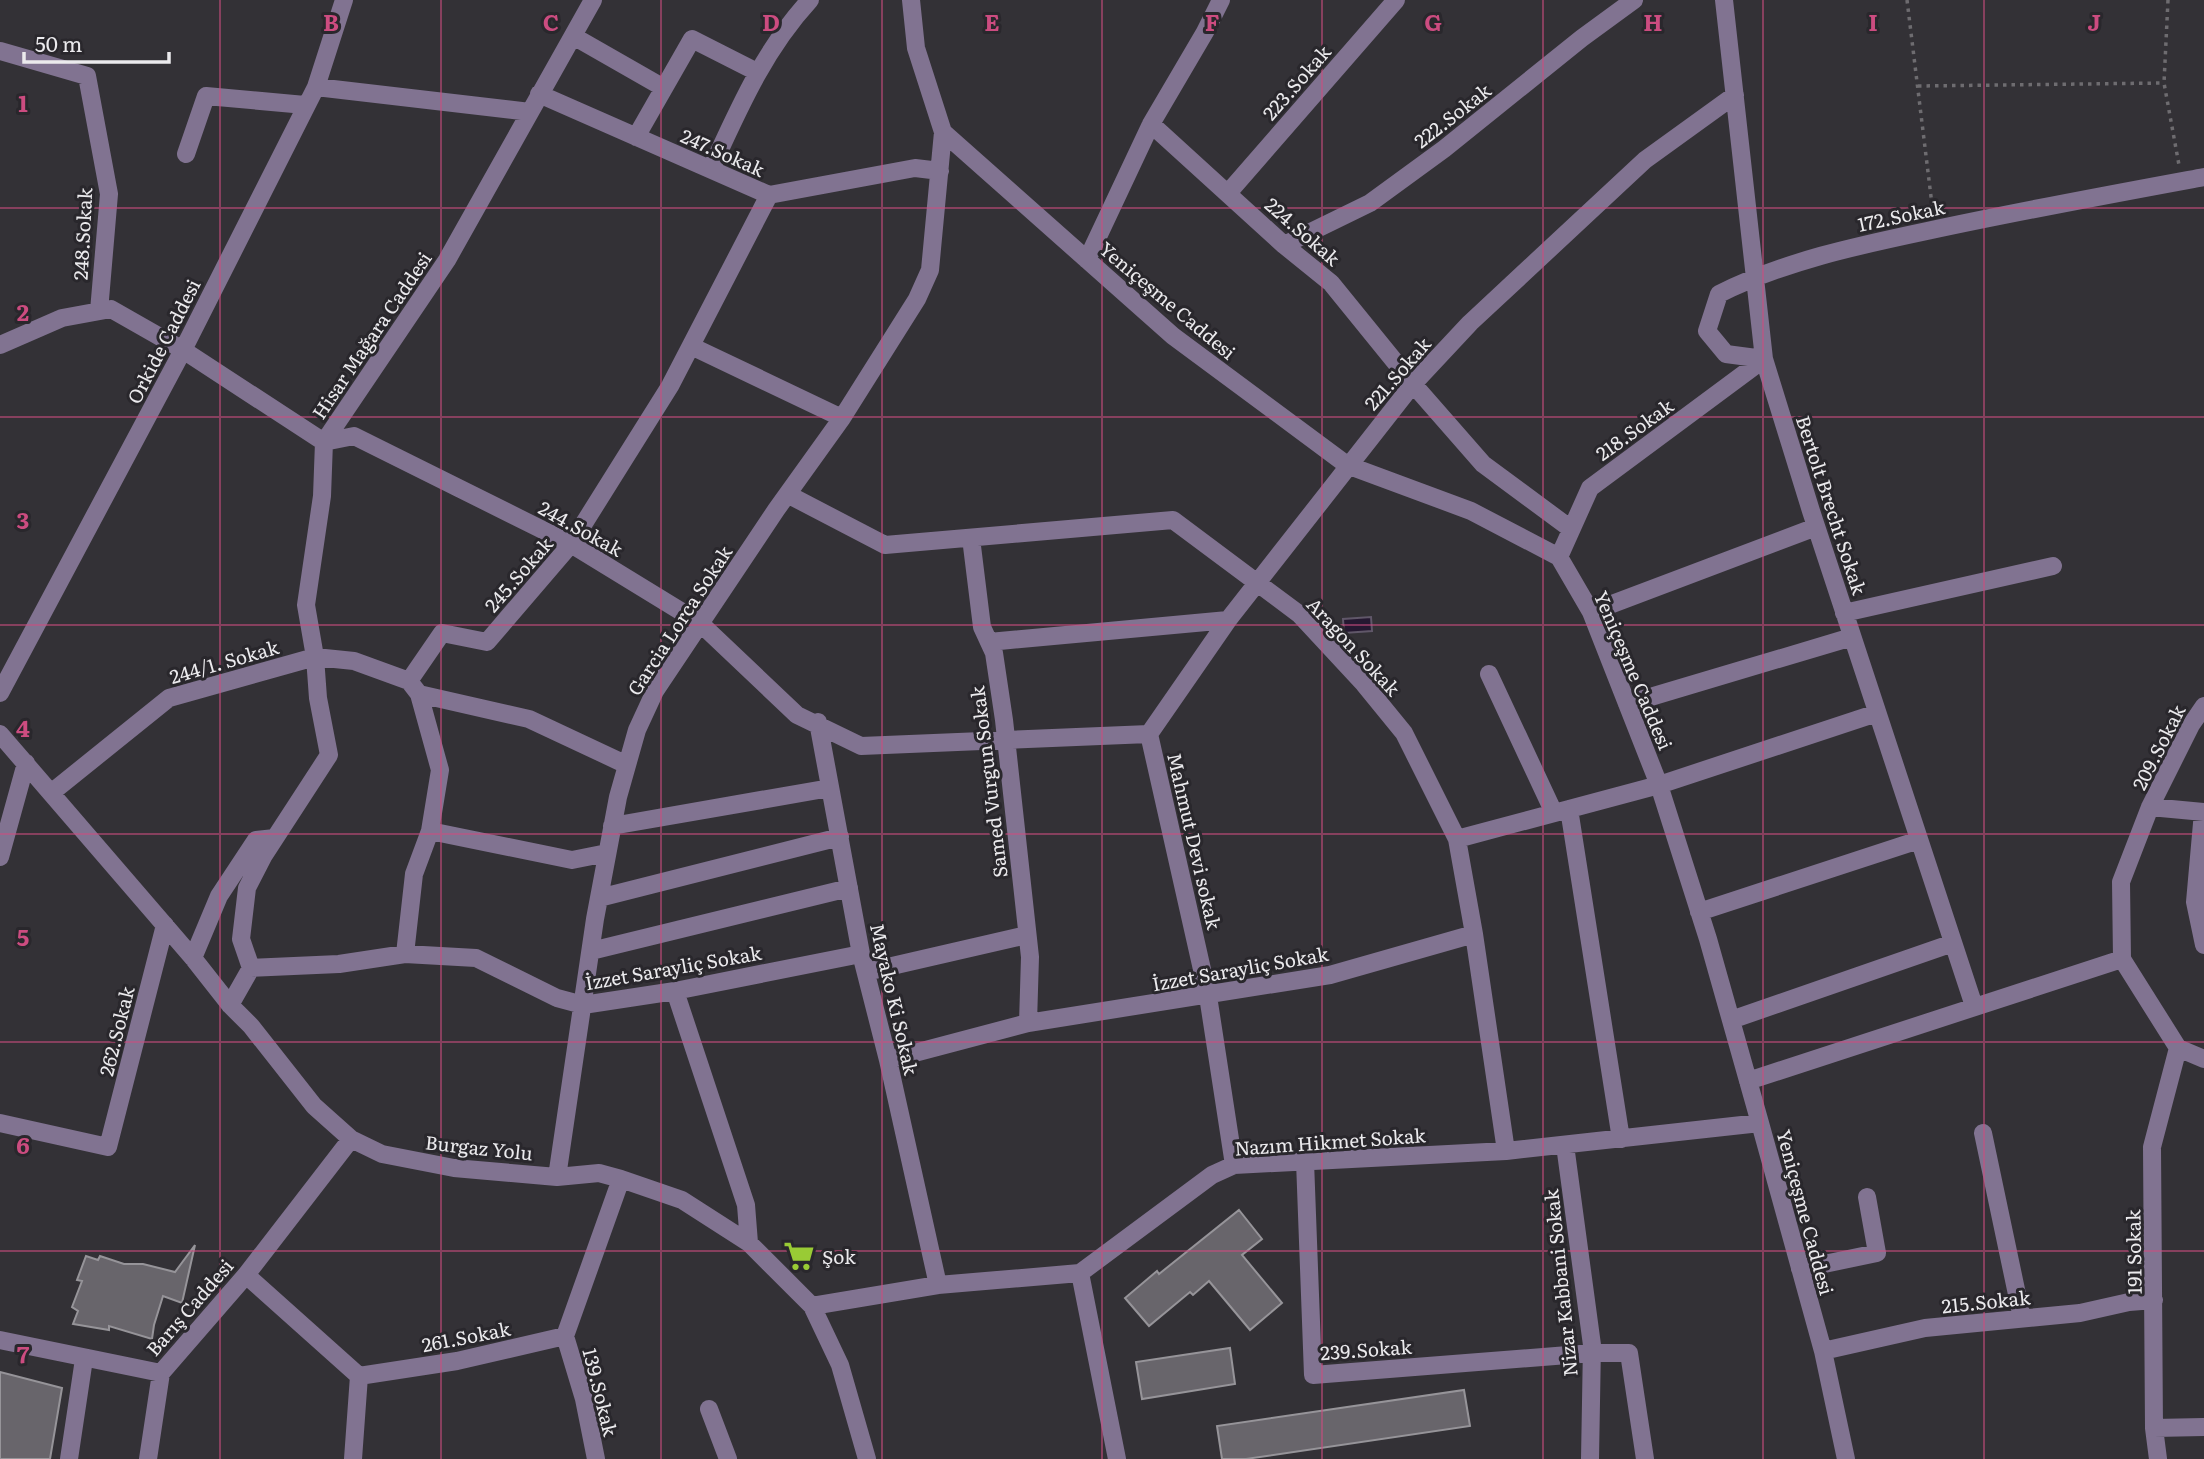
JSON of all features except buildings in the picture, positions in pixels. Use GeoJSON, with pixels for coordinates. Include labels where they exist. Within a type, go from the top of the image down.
{"type":"FeatureCollection","features":[{"type":"Feature","properties":{"kind":"street","name":"Orkide Caddesi"},"geometry":{"type":"LineString","coordinates":[[0,693],[183,350],[316,87],[344,0]]}},
{"type":"Feature","properties":{"kind":"street","name":"Hisar Mağara Caddesi"},"geometry":{"type":"LineString","coordinates":[[251,968],[241,939],[247,888],[275,838],[329,755],[318,698],[315,657],[306,606],[321,496],[324,442],[447,260],[593,0]]}},
{"type":"Feature","properties":{"kind":"street"},"geometry":{"type":"LineString","coordinates":[[710,169],[757,72],[789,23],[810,0]]}},
{"type":"Feature","properties":{"kind":"street"},"geometry":{"type":"LineString","coordinates":[[911,0],[916,48],[943,132]]}},
{"type":"Feature","properties":{"kind":"street"},"geometry":{"type":"LineString","coordinates":[[1087,260],[1151,124],[1206,32],[1221,0]]}},
{"type":"Feature","properties":{"kind":"street","name":"223.Sokak"},"geometry":{"type":"LineString","coordinates":[[1228,193],[1396,0]]}},
{"type":"Feature","properties":{"kind":"street","name":"222.Sokak"},"geometry":{"type":"LineString","coordinates":[[1284,245],[1370,203],[1444,149],[1582,38],[1634,0]]}},
{"type":"Feature","properties":{"kind":"street","name":"Bertolt Brecht Sokak"},"geometry":{"type":"LineString","coordinates":[[1724,0],[1764,359],[1816,527],[1974,1006]]}},
{"type":"Feature","properties":{"kind":"street"},"geometry":{"type":"LineString","coordinates":[[573,36],[664,88]]}},
{"type":"Feature","properties":{"kind":"street"},"geometry":{"type":"LineString","coordinates":[[636,137],[692,38],[757,72]]}},
{"type":"Feature","properties":{"kind":"street","name":"248.Sokak"},"geometry":{"type":"LineString","coordinates":[[0,51],[87,76],[109,194],[99,311]]}},
{"type":"Feature","properties":{"kind":"street"},"geometry":{"type":"LineString","coordinates":[[316,87],[530,113]]}},
{"type":"Feature","properties":{"kind":"street","name":"247.Sokak"},"geometry":{"type":"LineString","coordinates":[[540,94],[769,195],[915,168],[940,171]]}},
{"type":"Feature","properties":{"kind":"street","name":"221.Sokak"},"geometry":{"type":"LineString","coordinates":[[1149,734],[1228,620],[1413,384],[1470,323],[1645,160],[1735,95]]}},
{"type":"Feature","properties":{"kind":"street"},"geometry":{"type":"LineString","coordinates":[[186,154],[206,96],[305,105]]}},
{"type":"Feature","properties":{"kind":"street","name":"224.Sokak"},"geometry":{"type":"LineString","coordinates":[[1151,124],[1331,284],[1483,464],[1571,529]]}},
{"type":"Feature","properties":{"kind":"street","name":"Garcia Lorca Sokak"},"geometry":{"type":"LineString","coordinates":[[557,1177],[598,898],[612,826],[637,730],[655,691],[842,418],[917,299],[930,270],[943,132]]}},
{"type":"Feature","properties":{"kind":"street","name":"Yeniçeşme Caddesi"},"geometry":{"type":"LineString","coordinates":[[943,132],[1173,336],[1347,466],[1471,511],[1559,557],[1591,612],[1659,785],[1760,1122],[1823,1351],[1846,1459]]}},
{"type":"Feature","properties":{"kind":"street","name":"172.Sokak"},"geometry":{"type":"LineString","coordinates":[[1764,359],[1726,354],[1707,331],[1719,294],[1755,276],[1850,248],[1935,229],[2204,177]]}},
{"type":"Feature","properties":{"kind":"street","name":"245.Sokak"},"geometry":{"type":"LineString","coordinates":[[414,688],[442,633],[487,642],[571,544],[670,386],[769,195]]}},
{"type":"Feature","properties":{"kind":"street"},"geometry":{"type":"LineString","coordinates":[[0,345],[62,318],[111,309],[183,350],[324,442]]}},
{"type":"Feature","properties":{"kind":"street"},"geometry":{"type":"LineString","coordinates":[[691,346],[842,418]]}},
{"type":"Feature","properties":{"kind":"street","name":"218.Sokak"},"geometry":{"type":"LineString","coordinates":[[1559,557],[1590,488],[1764,359]]}},
{"type":"Feature","properties":{"kind":"street","name":"244.Sokak"},"geometry":{"type":"LineString","coordinates":[[324,442],[354,436],[571,544],[700,623],[797,715],[861,746],[1149,734]]}},
{"type":"Feature","properties":{"kind":"street","name":"Aragon Sokak"},"geometry":{"type":"LineString","coordinates":[[789,495],[885,545],[1173,520],[1299,614],[1364,684],[1404,733],[1457,839],[1506,1151]]}},
{"type":"Feature","properties":{"kind":"street"},"geometry":{"type":"LineString","coordinates":[[1591,612],[1816,527]]}},
{"type":"Feature","properties":{"kind":"street","name":"Samed Vurgun Sokak"},"geometry":{"type":"LineString","coordinates":[[971,538],[982,627],[994,653],[1006,740],[1030,957],[1028,1023]]}},
{"type":"Feature","properties":{"kind":"street"},"geometry":{"type":"LineString","coordinates":[[1844,612],[2053,566]]}},
{"type":"Feature","properties":{"kind":"street"},"geometry":{"type":"LineString","coordinates":[[989,642],[1228,620]]}},
{"type":"Feature","properties":{"kind":"street"},"geometry":{"type":"LineString","coordinates":[[1627,704],[1852,637]]}},
{"type":"Feature","properties":{"kind":"street"},"geometry":{"type":"LineString","coordinates":[[315,657],[354,661],[414,688],[529,719],[627,765]]}},
{"type":"Feature","properties":{"kind":"street","name":"244/1. Sokak"},"geometry":{"type":"LineString","coordinates":[[51,793],[169,698],[315,657]]}},
{"type":"Feature","properties":{"kind":"street"},"geometry":{"type":"LineString","coordinates":[[1489,674],[1562,811],[1621,1139]]}},
{"type":"Feature","properties":{"kind":"street"},"geometry":{"type":"LineString","coordinates":[[405,954],[414,874],[430,831],[440,769],[414,688]]}},
{"type":"Feature","properties":{"kind":"street","name":"209.Sokak"},"geometry":{"type":"LineString","coordinates":[[2122,959],[2121,882],[2150,807],[2191,725],[2204,706]]}},
{"type":"Feature","properties":{"kind":"street"},"geometry":{"type":"LineString","coordinates":[[1457,839],[1659,785],[1877,713]]}},
{"type":"Feature","properties":{"kind":"street","name":"Mayako Ki Sokak"},"geometry":{"type":"LineString","coordinates":[[819,724],[861,954],[888,1060],[938,1285]]}},
{"type":"Feature","properties":{"kind":"street","name":"Burgaz Yolu"},"geometry":{"type":"LineString","coordinates":[[0,734],[165,925],[230,1005],[251,1026],[314,1106],[351,1139],[382,1154],[454,1168],[557,1177],[598,1173],[621,1179],[682,1200],[749,1243],[812,1306],[840,1365],[867,1459]]}},
{"type":"Feature","properties":{"kind":"street","name":"Mahmut Devi sokak"},"geometry":{"type":"LineString","coordinates":[[1149,734],[1208,996],[1234,1165]]}},
{"type":"Feature","properties":{"kind":"street"},"geometry":{"type":"LineString","coordinates":[[0,857],[26,764]]}},
{"type":"Feature","properties":{"kind":"street"},"geometry":{"type":"LineString","coordinates":[[612,826],[831,788]]}},
{"type":"Feature","properties":{"kind":"street"},"geometry":{"type":"LineString","coordinates":[[2150,807],[2203,812],[2195,902],[2204,946]]}},
{"type":"Feature","properties":{"kind":"street"},"geometry":{"type":"LineString","coordinates":[[430,831],[572,860],[607,853]]}},
{"type":"Feature","properties":{"kind":"street"},"geometry":{"type":"LineString","coordinates":[[598,898],[840,837]]}},
{"type":"Feature","properties":{"kind":"street","name":"Hisar Mağara Caddesi"},"geometry":{"type":"LineString","coordinates":[[193,958],[219,896],[256,840],[275,838]]}},
{"type":"Feature","properties":{"kind":"street"},"geometry":{"type":"LineString","coordinates":[[1699,912],[1919,840]]}},
{"type":"Feature","properties":{"kind":"street"},"geometry":{"type":"LineString","coordinates":[[591,951],[849,888]]}},
{"type":"Feature","properties":{"kind":"street","name":"262.Sokak"},"geometry":{"type":"LineString","coordinates":[[0,1123],[108,1147],[165,925]]}},
{"type":"Feature","properties":{"kind":"street","name":"İzzet Sarayliç Sokak"},"geometry":{"type":"LineString","coordinates":[[888,1060],[1028,1023],[1330,975],[1474,934]]}},
{"type":"Feature","properties":{"kind":"street"},"geometry":{"type":"LineString","coordinates":[[866,972],[1027,935]]}},
{"type":"Feature","properties":{"kind":"street"},"geometry":{"type":"LineString","coordinates":[[1731,1020],[1953,943]]}},
{"type":"Feature","properties":{"kind":"street","name":"İzzet Sarayliç Sokak"},"geometry":{"type":"LineString","coordinates":[[251,968],[340,964],[405,954],[476,958],[557,998],[583,1005],[675,991],[861,954]]}},
{"type":"Feature","properties":{"kind":"street"},"geometry":{"type":"LineString","coordinates":[[1748,1082],[2122,959],[2178,1048],[2204,1059]]}},
{"type":"Feature","properties":{"kind":"street"},"geometry":{"type":"LineString","coordinates":[[230,1005],[251,968]]}},
{"type":"Feature","properties":{"kind":"street"},"geometry":{"type":"LineString","coordinates":[[675,991],[746,1205],[749,1243]]}},
{"type":"Feature","properties":{"kind":"street","name":"191 Sokak"},"geometry":{"type":"LineString","coordinates":[[2158,1459],[2154,1428],[2152,1147],[2178,1048]]}},
{"type":"Feature","properties":{"kind":"street","name":"Nazım Hikmet Sokak"},"geometry":{"type":"LineString","coordinates":[[1080,1273],[1212,1175],[1234,1165],[1506,1151],[1760,1122]]}},
{"type":"Feature","properties":{"kind":"street"},"geometry":{"type":"LineString","coordinates":[[1983,1133],[2022,1318]]}},
{"type":"Feature","properties":{"kind":"street","name":"Barış Caddesi"},"geometry":{"type":"LineString","coordinates":[[0,1340],[161,1373],[246,1275],[351,1139]]}},
{"type":"Feature","properties":{"kind":"street","name":"Nizar Kabbani Sokak"},"geometry":{"type":"LineString","coordinates":[[1565,1144],[1592,1353],[1590,1459]]}},
{"type":"Feature","properties":{"kind":"street","name":"239.Sokak"},"geometry":{"type":"LineString","coordinates":[[1305,1161],[1313,1375],[1592,1353]]}},
{"type":"Feature","properties":{"kind":"street"},"geometry":{"type":"LineString","coordinates":[[565,1336],[621,1179]]}},
{"type":"Feature","properties":{"kind":"street"},"geometry":{"type":"LineString","coordinates":[[1800,1269],[1877,1253],[1867,1196]]}},
{"type":"Feature","properties":{"kind":"street"},"geometry":{"type":"LineString","coordinates":[[812,1306],[938,1285],[1080,1273],[1117,1459]]}},
{"type":"Feature","properties":{"kind":"street"},"geometry":{"type":"LineString","coordinates":[[246,1275],[359,1376],[353,1459]]}},
{"type":"Feature","properties":{"kind":"street","name":"215.Sokak"},"geometry":{"type":"LineString","coordinates":[[1823,1351],[1925,1328],[2080,1313],[2129,1302],[2154,1300]]}},
{"type":"Feature","properties":{"kind":"street","name":"261.Sokak"},"geometry":{"type":"LineString","coordinates":[[359,1376],[457,1361],[565,1336]]}},
{"type":"Feature","properties":{"kind":"street","name":"139.Sokak"},"geometry":{"type":"LineString","coordinates":[[565,1336],[584,1399],[596,1459]]}},
{"type":"Feature","properties":{"kind":"street"},"geometry":{"type":"LineString","coordinates":[[1592,1353],[1629,1353],[1645,1459]]}},
{"type":"Feature","properties":{"kind":"street"},"geometry":{"type":"LineString","coordinates":[[69,1459],[84,1359]]}},
{"type":"Feature","properties":{"kind":"street"},"geometry":{"type":"LineString","coordinates":[[148,1459],[161,1373]]}},
{"type":"Feature","properties":{"kind":"street"},"geometry":{"type":"LineString","coordinates":[[709,1409],[728,1459]]}},
{"type":"Feature","properties":{"kind":"street"},"geometry":{"type":"LineString","coordinates":[[2154,1428],[2204,1427]]}},
{"type":"Feature","properties":{"kind":"path"},"geometry":{"type":"LineString","coordinates":[[1907,0],[1935,229]]}},
{"type":"Feature","properties":{"kind":"path"},"geometry":{"type":"LineString","coordinates":[[2168,0],[2164,83],[2182,181]]}},
{"type":"Feature","properties":{"kind":"path"},"geometry":{"type":"LineString","coordinates":[[1917,86],[2164,83]]}},
{"type":"Feature","properties":{"kind":"shaded area"},"geometry":{"type":"Polygon","coordinates":[[[1371,617],[1372,631],[1344,633],[1343,619],[1371,617]]]}},
{"type":"Feature","properties":{"kind":"place","name":"Şok"},"geometry":{"type":"Point","coordinates":[799,1256]}}]}
